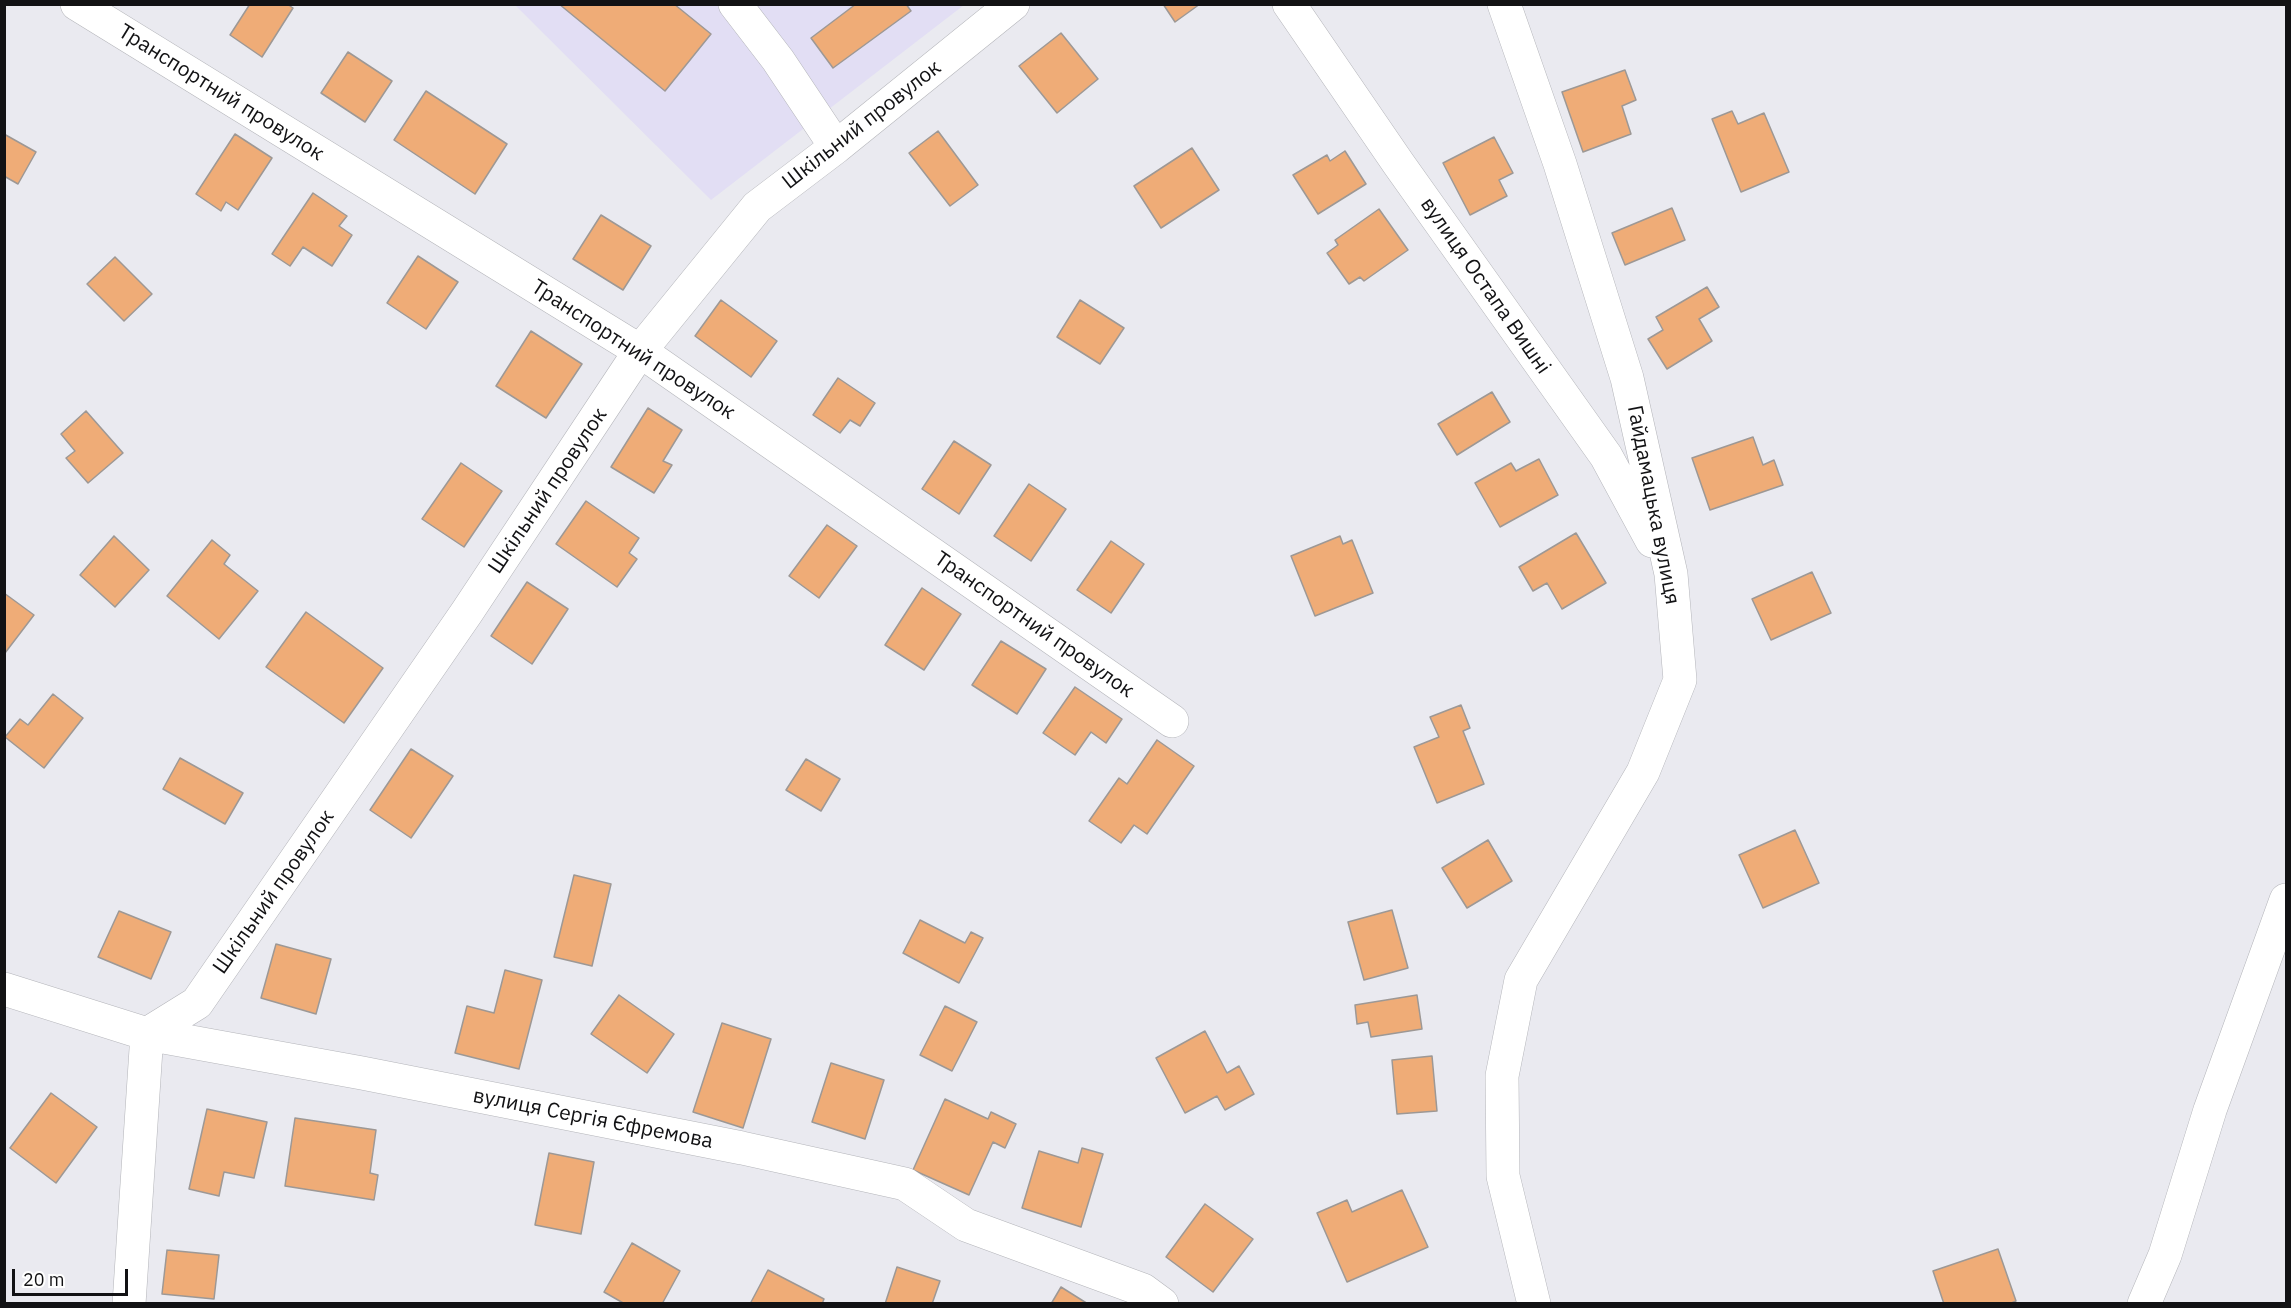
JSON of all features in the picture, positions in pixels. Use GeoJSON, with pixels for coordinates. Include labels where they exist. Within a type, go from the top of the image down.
{"type":"FeatureCollection","features":[{"type":"Feature","properties":{"kind":"street","name":"Транспортний провулок"},"geometry":{"type":"LineString","coordinates":[[77,4],[640,351],[1172,721]]}},
{"type":"Feature","properties":{"kind":"street"},"geometry":{"type":"LineString","coordinates":[[735,4],[778,60],[836,147]]}},
{"type":"Feature","properties":{"kind":"street","name":"Шкільний провулок"},"geometry":{"type":"LineString","coordinates":[[147,1034],[197,1003],[467,612],[640,351],[757,207],[836,147],[1013,4]]}},
{"type":"Feature","properties":{"kind":"street","name":"вулиця Остапа Вишні"},"geometry":{"type":"LineString","coordinates":[[1289,4],[1398,163],[1606,456],[1671,574]]}},
{"type":"Feature","properties":{"kind":"street","name":"Гайдамацька вулиця"},"geometry":{"type":"LineString","coordinates":[[1504,4],[1560,164],[1627,378],[1671,574],[1680,680],[1642,772],[1521,980],[1502,1076],[1503,1176],[1534,1304]]}},
{"type":"Feature","properties":{"kind":"street"},"geometry":{"type":"LineString","coordinates":[[2144,1304],[2165,1255],[2210,1110],[2286,900]]}},
{"type":"Feature","properties":{"kind":"street","name":"вулиця Сергія Єфремова"},"geometry":{"type":"LineString","coordinates":[[4,989],[147,1034],[362,1073],[708,1141],[905,1184],[966,1225],[1143,1290],[1162,1304]]}},
{"type":"Feature","properties":{"kind":"street"},"geometry":{"type":"LineString","coordinates":[[129,1304],[147,1034]]}},
{"type":"Feature","properties":{"kind":"shaded area"},"geometry":{"type":"Polygon","coordinates":[[[515,5],[964,5],[711,200],[515,5]]]}},
{"type":"Feature","properties":{"kind":"building"},"geometry":{"type":"Polygon","coordinates":[[[250,4],[287,4],[293,8],[262,57],[230,35],[250,4]]]}},
{"type":"Feature","properties":{"kind":"building"},"geometry":{"type":"Polygon","coordinates":[[[559,4],[674,4],[711,34],[665,91],[559,4]]]}},
{"type":"Feature","properties":{"kind":"building"},"geometry":{"type":"Polygon","coordinates":[[[856,4],[906,4],[911,11],[833,68],[811,38],[856,4]]]}},
{"type":"Feature","properties":{"kind":"building"},"geometry":{"type":"Polygon","coordinates":[[[1163,4],[1200,4],[1175,22],[1163,4]]]}},
{"type":"Feature","properties":{"kind":"building"},"geometry":{"type":"Polygon","coordinates":[[[1061,33],[1098,79],[1057,113],[1019,66],[1061,33]]]}},
{"type":"Feature","properties":{"kind":"building"},"geometry":{"type":"Polygon","coordinates":[[[348,52],[392,81],[365,122],[321,93],[348,52]]]}},
{"type":"Feature","properties":{"kind":"building"},"geometry":{"type":"Polygon","coordinates":[[[1625,70],[1636,100],[1622,106],[1631,134],[1583,152],[1562,92],[1625,70]]]}},
{"type":"Feature","properties":{"kind":"building"},"geometry":{"type":"Polygon","coordinates":[[[426,91],[507,144],[475,194],[394,140],[426,91]]]}},
{"type":"Feature","properties":{"kind":"building"},"geometry":{"type":"Polygon","coordinates":[[[1732,111],[1738,124],[1764,113],[1789,172],[1741,192],[1712,119],[1732,111]]]}},
{"type":"Feature","properties":{"kind":"building"},"geometry":{"type":"Polygon","coordinates":[[[938,131],[978,185],[950,206],[909,153],[938,131]]]}},
{"type":"Feature","properties":{"kind":"building"},"geometry":{"type":"Polygon","coordinates":[[[4,134],[36,152],[18,184],[4,176],[4,134]]]}},
{"type":"Feature","properties":{"kind":"building"},"geometry":{"type":"Polygon","coordinates":[[[235,134],[272,158],[238,210],[226,202],[221,211],[196,194],[235,134]]]}},
{"type":"Feature","properties":{"kind":"building"},"geometry":{"type":"Polygon","coordinates":[[[1494,137],[1513,173],[1499,180],[1507,196],[1470,215],[1443,163],[1494,137]]]}},
{"type":"Feature","properties":{"kind":"building"},"geometry":{"type":"Polygon","coordinates":[[[1192,148],[1219,190],[1161,228],[1134,186],[1192,148]]]}},
{"type":"Feature","properties":{"kind":"building"},"geometry":{"type":"Polygon","coordinates":[[[1345,151],[1366,184],[1318,214],[1293,175],[1327,155],[1330,161],[1345,151]]]}},
{"type":"Feature","properties":{"kind":"building"},"geometry":{"type":"Polygon","coordinates":[[[313,193],[347,216],[339,226],[352,235],[332,266],[303,247],[290,266],[272,254],[313,193]]]}},
{"type":"Feature","properties":{"kind":"building"},"geometry":{"type":"Polygon","coordinates":[[[1672,208],[1685,240],[1625,265],[1612,233],[1672,208]]]}},
{"type":"Feature","properties":{"kind":"building"},"geometry":{"type":"Polygon","coordinates":[[[1379,209],[1408,250],[1364,281],[1360,277],[1349,284],[1327,253],[1338,245],[1335,240],[1379,209]]]}},
{"type":"Feature","properties":{"kind":"building"},"geometry":{"type":"Polygon","coordinates":[[[601,215],[651,246],[623,290],[573,259],[601,215]]]}},
{"type":"Feature","properties":{"kind":"building"},"geometry":{"type":"Polygon","coordinates":[[[418,256],[458,282],[426,329],[387,303],[418,256]]]}},
{"type":"Feature","properties":{"kind":"building"},"geometry":{"type":"Polygon","coordinates":[[[115,257],[152,294],[124,321],[87,284],[115,257]]]}},
{"type":"Feature","properties":{"kind":"building"},"geometry":{"type":"Polygon","coordinates":[[[1707,287],[1719,307],[1699,319],[1712,341],[1667,369],[1648,339],[1663,330],[1656,317],[1707,287]]]}},
{"type":"Feature","properties":{"kind":"building"},"geometry":{"type":"Polygon","coordinates":[[[721,300],[777,341],[751,377],[695,336],[721,300]]]}},
{"type":"Feature","properties":{"kind":"building"},"geometry":{"type":"Polygon","coordinates":[[[1080,300],[1124,328],[1100,364],[1057,337],[1080,300]]]}},
{"type":"Feature","properties":{"kind":"building"},"geometry":{"type":"Polygon","coordinates":[[[531,331],[582,364],[546,418],[496,386],[531,331]]]}},
{"type":"Feature","properties":{"kind":"building"},"geometry":{"type":"Polygon","coordinates":[[[838,378],[875,403],[860,426],[850,420],[840,433],[813,415],[838,378]]]}},
{"type":"Feature","properties":{"kind":"building"},"geometry":{"type":"Polygon","coordinates":[[[1492,392],[1510,422],[1457,455],[1438,424],[1492,392]]]}},
{"type":"Feature","properties":{"kind":"building"},"geometry":{"type":"Polygon","coordinates":[[[648,408],[682,430],[663,461],[672,465],[654,493],[611,467],[648,408]]]}},
{"type":"Feature","properties":{"kind":"building"},"geometry":{"type":"Polygon","coordinates":[[[86,411],[123,453],[88,483],[66,458],[75,451],[61,434],[86,411]]]}},
{"type":"Feature","properties":{"kind":"building"},"geometry":{"type":"Polygon","coordinates":[[[1753,437],[1763,465],[1774,460],[1783,485],[1710,510],[1692,458],[1753,437]]]}},
{"type":"Feature","properties":{"kind":"building"},"geometry":{"type":"Polygon","coordinates":[[[954,441],[991,465],[959,514],[922,489],[954,441]]]}},
{"type":"Feature","properties":{"kind":"building"},"geometry":{"type":"Polygon","coordinates":[[[1539,459],[1558,495],[1500,527],[1475,483],[1511,463],[1516,471],[1539,459]]]}},
{"type":"Feature","properties":{"kind":"building"},"geometry":{"type":"Polygon","coordinates":[[[461,463],[502,491],[464,547],[422,519],[461,463]]]}},
{"type":"Feature","properties":{"kind":"building"},"geometry":{"type":"Polygon","coordinates":[[[1029,484],[1066,509],[1031,561],[994,536],[1029,484]]]}},
{"type":"Feature","properties":{"kind":"building"},"geometry":{"type":"Polygon","coordinates":[[[586,501],[639,538],[629,553],[637,559],[617,587],[556,544],[586,501]]]}},
{"type":"Feature","properties":{"kind":"building"},"geometry":{"type":"Polygon","coordinates":[[[827,525],[857,546],[819,598],[789,576],[827,525]]]}},
{"type":"Feature","properties":{"kind":"building"},"geometry":{"type":"Polygon","coordinates":[[[1576,533],[1606,583],[1562,609],[1547,583],[1533,591],[1519,567],[1576,533]]]}},
{"type":"Feature","properties":{"kind":"building"},"geometry":{"type":"Polygon","coordinates":[[[114,536],[149,570],[115,607],[80,575],[114,536]]]}},
{"type":"Feature","properties":{"kind":"building"},"geometry":{"type":"Polygon","coordinates":[[[1340,536],[1343,544],[1352,540],[1373,593],[1315,616],[1291,556],[1340,536]]]}},
{"type":"Feature","properties":{"kind":"building"},"geometry":{"type":"Polygon","coordinates":[[[212,540],[230,555],[224,564],[258,591],[219,639],[167,596],[212,540]]]}},
{"type":"Feature","properties":{"kind":"building"},"geometry":{"type":"Polygon","coordinates":[[[1111,541],[1144,564],[1111,613],[1077,590],[1111,541]]]}},
{"type":"Feature","properties":{"kind":"building"},"geometry":{"type":"Polygon","coordinates":[[[1812,572],[1831,613],[1771,640],[1752,599],[1812,572]]]}},
{"type":"Feature","properties":{"kind":"building"},"geometry":{"type":"Polygon","coordinates":[[[527,582],[568,609],[532,664],[491,636],[527,582]]]}},
{"type":"Feature","properties":{"kind":"building"},"geometry":{"type":"Polygon","coordinates":[[[922,588],[961,614],[924,670],[885,645],[922,588]]]}},
{"type":"Feature","properties":{"kind":"building"},"geometry":{"type":"Polygon","coordinates":[[[4,593],[34,615],[5,653],[4,652],[4,593]]]}},
{"type":"Feature","properties":{"kind":"building"},"geometry":{"type":"Polygon","coordinates":[[[306,612],[383,668],[344,723],[266,667],[306,612]]]}},
{"type":"Feature","properties":{"kind":"building"},"geometry":{"type":"Polygon","coordinates":[[[1001,641],[1046,669],[1017,714],[972,685],[1001,641]]]}},
{"type":"Feature","properties":{"kind":"building"},"geometry":{"type":"Polygon","coordinates":[[[1075,687],[1122,719],[1106,743],[1091,732],[1075,755],[1043,733],[1075,687]]]}},
{"type":"Feature","properties":{"kind":"building"},"geometry":{"type":"Polygon","coordinates":[[[53,694],[83,718],[44,768],[5,737],[20,719],[28,725],[53,694]]]}},
{"type":"Feature","properties":{"kind":"building"},"geometry":{"type":"Polygon","coordinates":[[[1461,705],[1470,728],[1463,731],[1484,784],[1437,803],[1414,747],[1439,737],[1430,717],[1461,705]]]}},
{"type":"Feature","properties":{"kind":"building"},"geometry":{"type":"Polygon","coordinates":[[[1157,740],[1194,766],[1147,834],[1134,825],[1121,843],[1089,821],[1119,778],[1127,784],[1157,740]]]}},
{"type":"Feature","properties":{"kind":"building"},"geometry":{"type":"Polygon","coordinates":[[[411,749],[453,776],[411,838],[370,810],[411,749]]]}},
{"type":"Feature","properties":{"kind":"building"},"geometry":{"type":"Polygon","coordinates":[[[180,758],[243,793],[225,824],[163,789],[180,758]]]}},
{"type":"Feature","properties":{"kind":"building"},"geometry":{"type":"Polygon","coordinates":[[[806,759],[840,779],[821,811],[786,790],[806,759]]]}},
{"type":"Feature","properties":{"kind":"building"},"geometry":{"type":"Polygon","coordinates":[[[1795,830],[1819,883],[1763,908],[1739,855],[1795,830]]]}},
{"type":"Feature","properties":{"kind":"building"},"geometry":{"type":"Polygon","coordinates":[[[1488,840],[1512,881],[1467,908],[1442,868],[1488,840]]]}},
{"type":"Feature","properties":{"kind":"building"},"geometry":{"type":"Polygon","coordinates":[[[574,875],[611,884],[592,966],[554,957],[574,875]]]}},
{"type":"Feature","properties":{"kind":"building"},"geometry":{"type":"Polygon","coordinates":[[[1392,910],[1408,968],[1364,980],[1348,922],[1392,910]]]}},
{"type":"Feature","properties":{"kind":"building"},"geometry":{"type":"Polygon","coordinates":[[[119,911],[171,932],[151,979],[98,957],[119,911]]]}},
{"type":"Feature","properties":{"kind":"building"},"geometry":{"type":"Polygon","coordinates":[[[920,920],[965,943],[971,932],[983,938],[959,983],[903,953],[920,920]]]}},
{"type":"Feature","properties":{"kind":"building"},"geometry":{"type":"Polygon","coordinates":[[[276,944],[331,959],[316,1014],[261,998],[276,944]]]}},
{"type":"Feature","properties":{"kind":"building"},"geometry":{"type":"Polygon","coordinates":[[[505,970],[542,980],[519,1069],[455,1053],[467,1006],[494,1013],[505,970]]]}},
{"type":"Feature","properties":{"kind":"building"},"geometry":{"type":"Polygon","coordinates":[[[619,995],[674,1034],[647,1073],[591,1034],[619,995]]]}},
{"type":"Feature","properties":{"kind":"building"},"geometry":{"type":"Polygon","coordinates":[[[1417,995],[1422,1029],[1371,1037],[1368,1022],[1357,1024],[1355,1005],[1417,995]]]}},
{"type":"Feature","properties":{"kind":"building"},"geometry":{"type":"Polygon","coordinates":[[[945,1006],[977,1022],[952,1071],[920,1055],[945,1006]]]}},
{"type":"Feature","properties":{"kind":"building"},"geometry":{"type":"Polygon","coordinates":[[[722,1023],[771,1039],[743,1128],[693,1112],[722,1023]]]}},
{"type":"Feature","properties":{"kind":"building"},"geometry":{"type":"Polygon","coordinates":[[[1205,1031],[1227,1073],[1239,1066],[1254,1094],[1225,1110],[1217,1096],[1185,1113],[1156,1058],[1205,1031]]]}},
{"type":"Feature","properties":{"kind":"building"},"geometry":{"type":"Polygon","coordinates":[[[1432,1056],[1437,1111],[1397,1114],[1392,1060],[1432,1056]]]}},
{"type":"Feature","properties":{"kind":"building"},"geometry":{"type":"Polygon","coordinates":[[[831,1063],[884,1080],[865,1139],[812,1122],[831,1063]]]}},
{"type":"Feature","properties":{"kind":"building"},"geometry":{"type":"Polygon","coordinates":[[[51,1093],[97,1127],[56,1183],[10,1148],[51,1093]]]}},
{"type":"Feature","properties":{"kind":"building"},"geometry":{"type":"Polygon","coordinates":[[[945,1099],[988,1119],[991,1112],[1016,1124],[1005,1148],[993,1142],[969,1195],[913,1170],[945,1099]]]}},
{"type":"Feature","properties":{"kind":"building"},"geometry":{"type":"Polygon","coordinates":[[[207,1109],[267,1122],[254,1178],[224,1172],[219,1196],[189,1189],[207,1109]]]}},
{"type":"Feature","properties":{"kind":"building"},"geometry":{"type":"Polygon","coordinates":[[[295,1118],[376,1130],[370,1173],[378,1175],[374,1200],[285,1186],[295,1118]]]}},
{"type":"Feature","properties":{"kind":"building"},"geometry":{"type":"Polygon","coordinates":[[[1082,1148],[1103,1154],[1081,1227],[1022,1208],[1039,1151],[1078,1163],[1082,1148]]]}},
{"type":"Feature","properties":{"kind":"building"},"geometry":{"type":"Polygon","coordinates":[[[549,1153],[594,1162],[581,1234],[535,1225],[549,1153]]]}},
{"type":"Feature","properties":{"kind":"building"},"geometry":{"type":"Polygon","coordinates":[[[1402,1190],[1428,1247],[1347,1282],[1317,1213],[1347,1200],[1352,1212],[1402,1190]]]}},
{"type":"Feature","properties":{"kind":"building"},"geometry":{"type":"Polygon","coordinates":[[[1205,1204],[1253,1239],[1213,1292],[1166,1257],[1205,1204]]]}},
{"type":"Feature","properties":{"kind":"building"},"geometry":{"type":"Polygon","coordinates":[[[632,1243],[680,1271],[662,1304],[625,1304],[604,1292],[632,1243]]]}},
{"type":"Feature","properties":{"kind":"building"},"geometry":{"type":"Polygon","coordinates":[[[1998,1249],[2016,1301],[2009,1304],[1944,1304],[1933,1271],[1998,1249]]]}},
{"type":"Feature","properties":{"kind":"building"},"geometry":{"type":"Polygon","coordinates":[[[167,1250],[219,1255],[214,1299],[162,1294],[167,1250]]]}},
{"type":"Feature","properties":{"kind":"building"},"geometry":{"type":"Polygon","coordinates":[[[897,1267],[940,1281],[932,1304],[885,1304],[897,1267]]]}},
{"type":"Feature","properties":{"kind":"building"},"geometry":{"type":"Polygon","coordinates":[[[768,1270],[824,1299],[822,1304],[750,1304],[768,1270]]]}},
{"type":"Feature","properties":{"kind":"building"},"geometry":{"type":"Polygon","coordinates":[[[1061,1287],[1088,1304],[1051,1304],[1061,1287]]]}}]}
